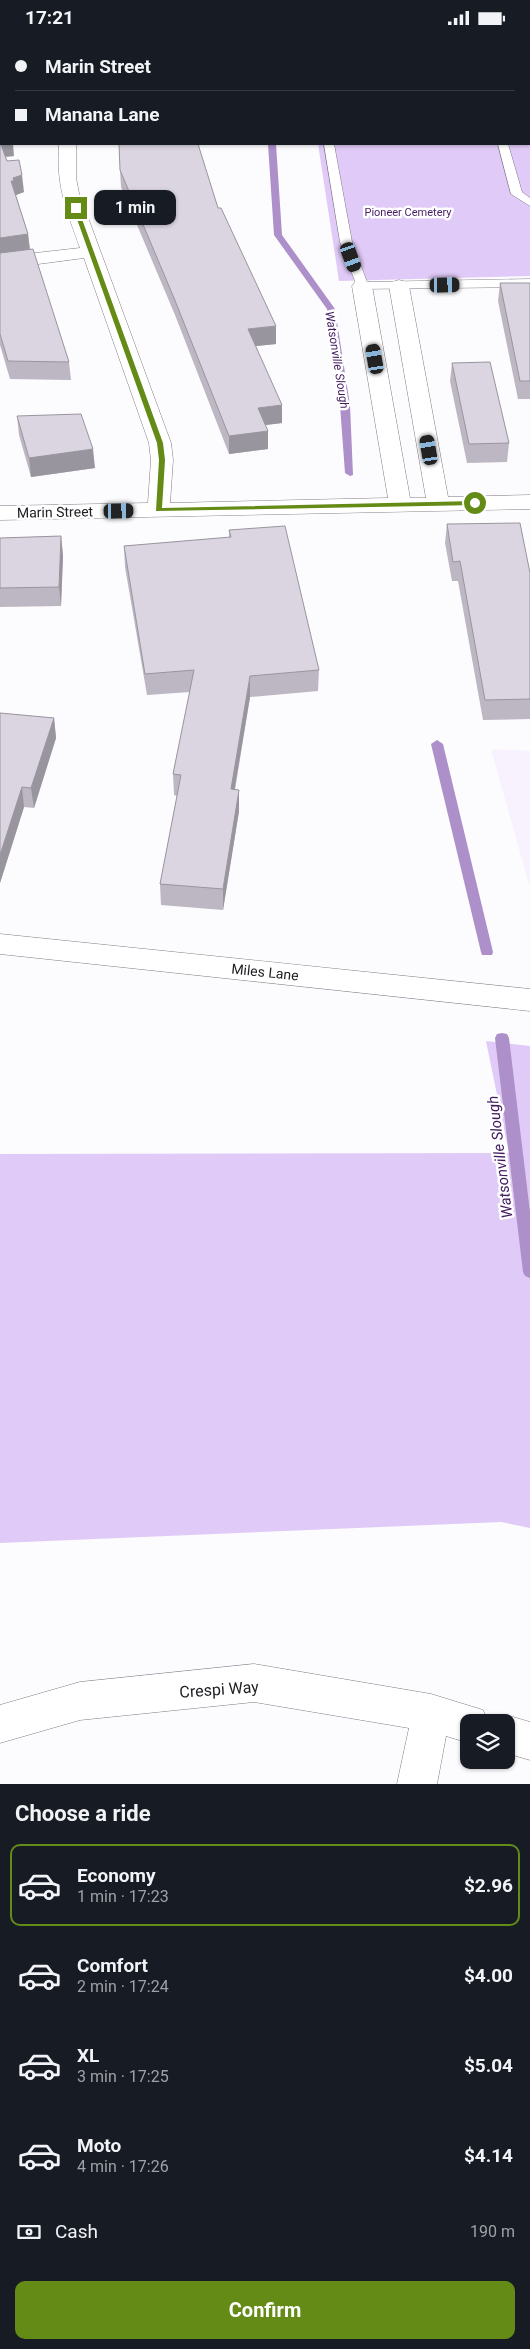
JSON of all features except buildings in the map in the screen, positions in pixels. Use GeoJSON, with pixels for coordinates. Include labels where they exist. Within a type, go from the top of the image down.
{"type":"FeatureCollection","features":[{"type":"Feature","properties":{"kind":"street"},"geometry":{"type":"LineString","coordinates":[[67,145],[67,178],[70,193],[160,443],[162,460],[158,510]]}},
{"type":"Feature","properties":{"kind":"street"},"geometry":{"type":"LineString","coordinates":[[0,263],[91,252]]}},
{"type":"Feature","properties":{"kind":"street"},"geometry":{"type":"LineString","coordinates":[[362,286],[400,505]]}},
{"type":"Feature","properties":{"kind":"street"},"geometry":{"type":"LineString","coordinates":[[399,286],[438,504]]}},
{"type":"Feature","properties":{"kind":"street","name":"Marin Street"},"geometry":{"type":"LineString","coordinates":[[0,513],[530,502]]}},
{"type":"Feature","properties":{"kind":"street","name":"Miles Lane"},"geometry":{"type":"LineString","coordinates":[[0,944],[530,1000]]}},
{"type":"Feature","properties":{"kind":"street","name":"Crespi Way"},"geometry":{"type":"LineString","coordinates":[[0,1724],[80,1701],[254,1683],[431,1713],[460,1721]]}},
{"type":"Feature","properties":{"kind":"street"},"geometry":{"type":"LineString","coordinates":[[418,1784],[431,1713]]}},
{"type":"Feature","properties":{"kind":"street"},"geometry":{"type":"LineString","coordinates":[[515,1737],[530,1741]]}},
{"type":"Feature","properties":{"kind":"lane"},"geometry":{"type":"LineString","coordinates":[[329,145],[346,242],[362,286],[530,283]]}},
{"type":"Feature","properties":{"kind":"lane"},"geometry":{"type":"LineString","coordinates":[[503,145],[518,193],[530,203]]}},
{"type":"Feature","properties":{"kind":"shaded area"},"geometry":{"type":"Polygon","coordinates":[[[491,749],[530,751],[530,888],[491,749]]]}},
{"type":"Feature","properties":{"kind":"green space","name":"Pioneer Cemetery"},"geometry":{"type":"Polygon","coordinates":[[[318,145],[530,145],[530,276],[339,281],[318,145]]]}},
{"type":"Feature","properties":{"kind":"green space"},"geometry":{"type":"Polygon","coordinates":[[[486,1041],[530,1046],[530,1528],[501,1522],[0,1543],[0,1154],[509,1153],[486,1041]]]}},
{"type":"Feature","properties":{"kind":"waterway","name":"Watsonville Slough"},"geometry":{"type":"LineString","coordinates":[[272,145],[278,235],[331,309],[345,405],[350,473]]}},
{"type":"Feature","properties":{"kind":"waterway","name":"Watsonville Slough"},"geometry":{"type":"LineString","coordinates":[[437,744],[487,952]]}},
{"type":"Feature","properties":{"kind":"waterway","name":"Watsonville Slough"},"geometry":{"type":"LineString","coordinates":[[502,1038],[530,1272]]}},
{"type":"Feature","properties":{"kind":"route"},"geometry":{"type":"LineString","coordinates":[[76,208],[156,427],[162,460],[158,510],[475,503]]}}]}
